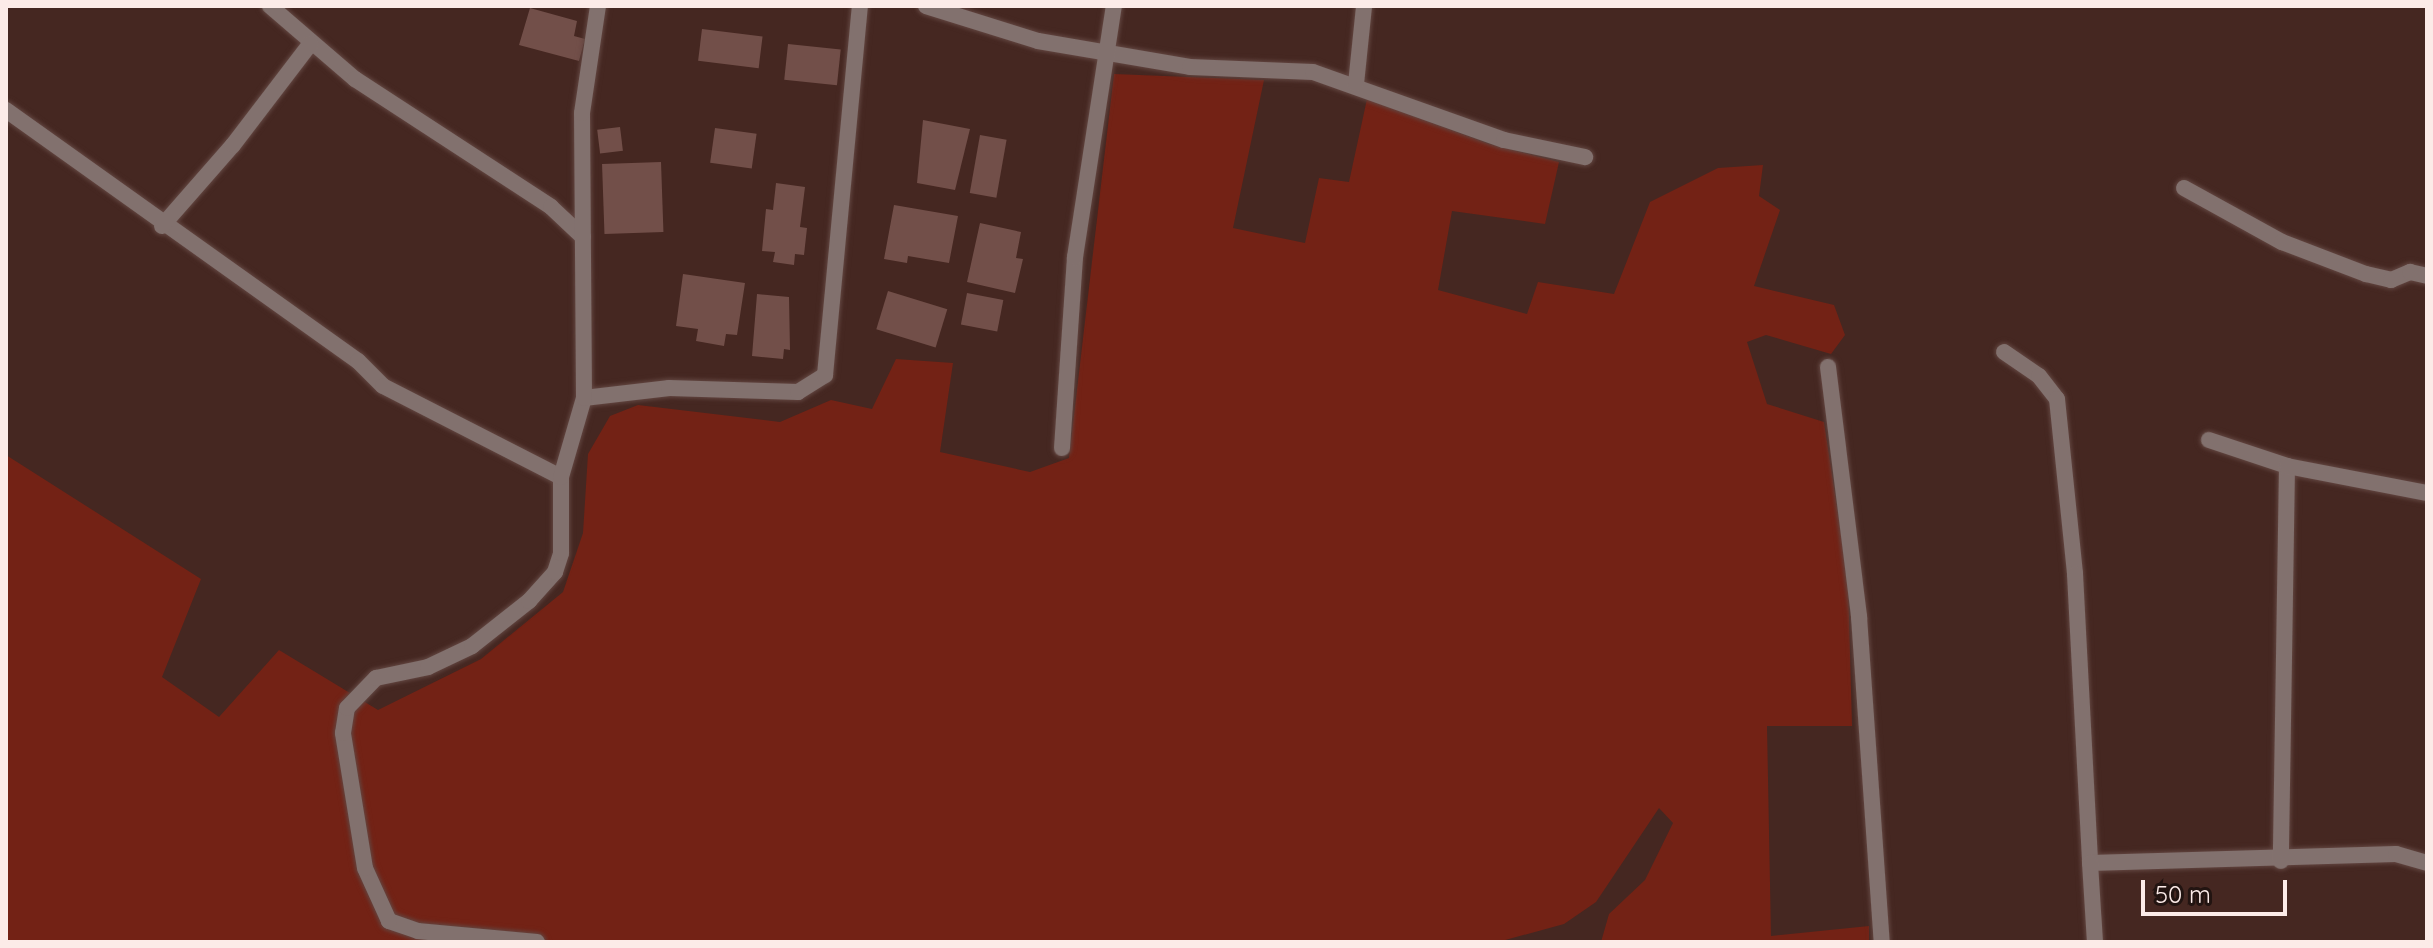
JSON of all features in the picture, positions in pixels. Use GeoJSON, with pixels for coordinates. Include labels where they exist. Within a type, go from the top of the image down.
{"type":"FeatureCollection","features":[{"type":"Feature","properties":{"kind":"street"},"geometry":{"type":"LineString","coordinates":[[270,6],[311,43],[427,130],[551,207],[583,237]]}},
{"type":"Feature","properties":{"kind":"street"},"geometry":{"type":"LineString","coordinates":[[537,942],[418,931],[389,921],[365,868],[343,733],[347,708],[376,678],[428,667],[472,646],[529,601],[555,572],[561,553],[561,477],[584,398],[582,113],[598,6]]}},
{"type":"Feature","properties":{"kind":"street"},"geometry":{"type":"LineString","coordinates":[[584,398],[669,388],[798,392],[825,375],[860,6]]}},
{"type":"Feature","properties":{"kind":"street"},"geometry":{"type":"LineString","coordinates":[[926,6],[1038,41],[1190,67],[1313,72],[1356,84],[1504,140],[1585,157]]}},
{"type":"Feature","properties":{"kind":"street"},"geometry":{"type":"LineString","coordinates":[[1062,448],[1075,257],[1104,51],[1114,6]]}},
{"type":"Feature","properties":{"kind":"street"},"geometry":{"type":"LineString","coordinates":[[1356,84],[1364,6]]}},
{"type":"Feature","properties":{"kind":"street"},"geometry":{"type":"LineString","coordinates":[[162,226],[233,145],[311,43]]}},
{"type":"Feature","properties":{"kind":"street"},"geometry":{"type":"LineString","coordinates":[[6,110],[162,226],[358,361],[383,386],[561,477]]}},
{"type":"Feature","properties":{"kind":"street"},"geometry":{"type":"LineString","coordinates":[[2184,188],[2282,242],[2366,274],[2391,280],[2410,272],[2427,276]]}},
{"type":"Feature","properties":{"kind":"street"},"geometry":{"type":"LineString","coordinates":[[551,207],[582,194]]}},
{"type":"Feature","properties":{"kind":"street"},"geometry":{"type":"LineString","coordinates":[[2004,352],[2039,376],[2057,399],[2075,574],[2095,942]]}},
{"type":"Feature","properties":{"kind":"street"},"geometry":{"type":"LineString","coordinates":[[1828,367],[1859,617],[1882,942]]}},
{"type":"Feature","properties":{"kind":"street"},"geometry":{"type":"LineString","coordinates":[[2209,440],[2287,466],[2427,493]]}},
{"type":"Feature","properties":{"kind":"street"},"geometry":{"type":"LineString","coordinates":[[2281,861],[2287,466]]}},
{"type":"Feature","properties":{"kind":"street"},"geometry":{"type":"LineString","coordinates":[[2090,863],[2281,861],[2396,854],[2427,863]]}},
{"type":"Feature","properties":{"kind":"shaded area"},"geometry":{"type":"Polygon","coordinates":[[[1114,74],[1264,80],[1233,228],[1305,243],[1319,178],[1349,182],[1367,99],[1489,144],[1559,162],[1545,224],[1452,211],[1438,290],[1527,314],[1538,282],[1614,294],[1650,202],[1718,168],[1763,165],[1759,196],[1780,210],[1754,286],[1834,305],[1845,335],[1831,354],[1766,335],[1747,342],[1767,404],[1824,422],[1848,580],[1852,726],[1767,726],[1771,936],[1869,926],[1869,942],[1601,942],[1609,914],[1645,880],[1673,823],[1659,808],[1596,902],[1564,924],[1498,942],[6,942],[6,455],[201,579],[162,677],[219,717],[279,650],[378,710],[481,659],[563,592],[583,533],[588,454],[610,416],[638,405],[780,422],[831,400],[872,409],[896,359],[953,363],[940,452],[1030,472],[1069,458],[1114,74]]]}},
{"type":"Feature","properties":{"kind":"building"},"geometry":{"type":"Polygon","coordinates":[[[530,8],[577,21],[574,36],[585,39],[579,61],[519,45],[530,8]]]}},
{"type":"Feature","properties":{"kind":"building"},"geometry":{"type":"Polygon","coordinates":[[[702,29],[763,36],[759,68],[698,61],[702,29]]]}},
{"type":"Feature","properties":{"kind":"building"},"geometry":{"type":"Polygon","coordinates":[[[788,44],[841,50],[837,85],[784,80],[788,44]]]}},
{"type":"Feature","properties":{"kind":"building"},"geometry":{"type":"Polygon","coordinates":[[[923,120],[970,129],[955,190],[917,183],[923,120]]]}},
{"type":"Feature","properties":{"kind":"building"},"geometry":{"type":"Polygon","coordinates":[[[620,127],[623,151],[600,154],[597,130],[620,127]]]}},
{"type":"Feature","properties":{"kind":"building"},"geometry":{"type":"Polygon","coordinates":[[[715,128],[757,134],[752,169],[710,163],[715,128]]]}},
{"type":"Feature","properties":{"kind":"building"},"geometry":{"type":"Polygon","coordinates":[[[980,135],[1007,140],[996,198],[970,193],[980,135]]]}},
{"type":"Feature","properties":{"kind":"building"},"geometry":{"type":"Polygon","coordinates":[[[661,162],[663,232],[604,234],[602,164],[661,162]]]}},
{"type":"Feature","properties":{"kind":"building"},"geometry":{"type":"Polygon","coordinates":[[[776,183],[805,187],[800,227],[807,228],[804,255],[795,254],[794,265],[773,262],[775,252],[762,251],[766,209],[773,210],[776,183]]]}},
{"type":"Feature","properties":{"kind":"building"},"geometry":{"type":"Polygon","coordinates":[[[894,205],[958,216],[949,263],[908,256],[907,263],[884,259],[894,205]]]}},
{"type":"Feature","properties":{"kind":"building"},"geometry":{"type":"Polygon","coordinates":[[[980,223],[1021,232],[1016,258],[1023,259],[1015,293],[967,282],[980,223]]]}},
{"type":"Feature","properties":{"kind":"building"},"geometry":{"type":"Polygon","coordinates":[[[683,274],[745,283],[737,335],[726,334],[724,346],[696,341],[698,329],[676,326],[683,274]]]}},
{"type":"Feature","properties":{"kind":"building"},"geometry":{"type":"Polygon","coordinates":[[[888,291],[947,309],[936,347],[876,329],[888,291]]]}},
{"type":"Feature","properties":{"kind":"building"},"geometry":{"type":"Polygon","coordinates":[[[967,293],[1003,300],[997,331],[961,324],[967,293]]]}},
{"type":"Feature","properties":{"kind":"building"},"geometry":{"type":"Polygon","coordinates":[[[757,294],[789,297],[790,350],[784,349],[783,359],[752,356],[757,294]]]}}]}
